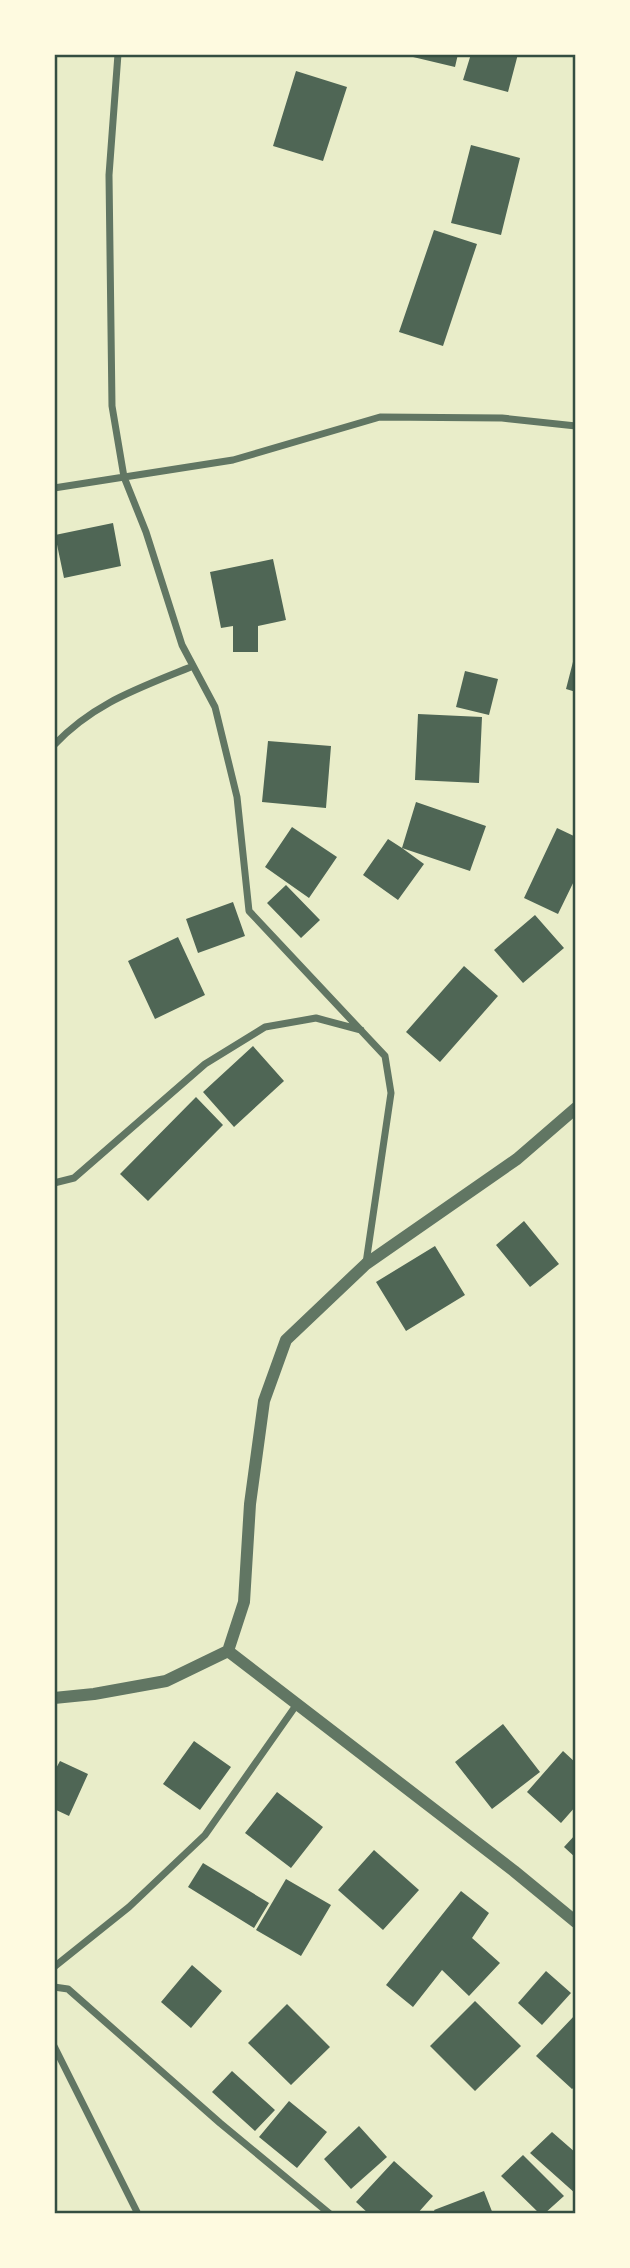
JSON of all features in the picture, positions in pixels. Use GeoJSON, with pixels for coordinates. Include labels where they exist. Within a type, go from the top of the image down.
{"type":"FeatureCollection","features":[{"type":"Feature","properties":{"kind":"street"},"geometry":{"type":"LineString","coordinates":[[118,54],[109,175],[112,406],[124,477],[146,532],[182,645],[215,707],[237,797],[248,911],[385,1055],[391,1093],[366,1264]]}},
{"type":"Feature","properties":{"kind":"street"},"geometry":{"type":"LineString","coordinates":[[54,488],[233,460],[380,417],[502,418],[576,426]]}},
{"type":"Feature","properties":{"kind":"street"},"geometry":{"type":"LineString","coordinates":[[54,745],[72,727],[111,700],[193,666]]}},
{"type":"Feature","properties":{"kind":"street"},"geometry":{"type":"LineString","coordinates":[[54,1183],[74,1178],[205,1064],[265,1027],[316,1018],[362,1030]]}},
{"type":"Feature","properties":{"kind":"street"},"geometry":{"type":"LineString","coordinates":[[54,1698],[166,1681],[228,1651],[244,1602],[250,1504],[264,1401],[286,1339],[366,1264],[517,1159],[576,1108]]}},
{"type":"Feature","properties":{"kind":"street"},"geometry":{"type":"LineString","coordinates":[[228,1651],[576,1922]]}},
{"type":"Feature","properties":{"kind":"street"},"geometry":{"type":"LineString","coordinates":[[54,1967],[130,1907],[205,1835],[297,1704]]}},
{"type":"Feature","properties":{"kind":"street"},"geometry":{"type":"LineString","coordinates":[[54,1987],[68,1989],[220,2123],[330,2214]]}},
{"type":"Feature","properties":{"kind":"street"},"geometry":{"type":"LineString","coordinates":[[54,2046],[138,2214]]}},
{"type":"Feature","properties":{"kind":"building"},"geometry":{"type":"Polygon","coordinates":[[[414,54],[458,54],[455,67],[413,57],[414,54]]]}},
{"type":"Feature","properties":{"kind":"building"},"geometry":{"type":"Polygon","coordinates":[[[471,54],[518,54],[508,92],[463,80],[471,54]]]}},
{"type":"Feature","properties":{"kind":"building"},"geometry":{"type":"Polygon","coordinates":[[[296,71],[347,87],[323,161],[273,146],[296,71]]]}},
{"type":"Feature","properties":{"kind":"building"},"geometry":{"type":"Polygon","coordinates":[[[471,145],[520,158],[501,235],[451,223],[471,145]]]}},
{"type":"Feature","properties":{"kind":"building"},"geometry":{"type":"Polygon","coordinates":[[[434,230],[477,244],[443,346],[399,332],[434,230]]]}},
{"type":"Feature","properties":{"kind":"building"},"geometry":{"type":"Polygon","coordinates":[[[113,523],[121,566],[64,578],[55,535],[113,523]]]}},
{"type":"Feature","properties":{"kind":"building"},"geometry":{"type":"Polygon","coordinates":[[[273,559],[286,620],[258,626],[258,652],[233,652],[233,626],[221,628],[210,572],[273,559]]]}},
{"type":"Feature","properties":{"kind":"building"},"geometry":{"type":"Polygon","coordinates":[[[576,654],[576,692],[566,689],[576,654]]]}},
{"type":"Feature","properties":{"kind":"building"},"geometry":{"type":"Polygon","coordinates":[[[465,671],[498,679],[489,715],[456,707],[465,671]]]}},
{"type":"Feature","properties":{"kind":"building"},"geometry":{"type":"Polygon","coordinates":[[[418,714],[482,717],[479,783],[415,780],[418,714]]]}},
{"type":"Feature","properties":{"kind":"building"},"geometry":{"type":"Polygon","coordinates":[[[268,741],[331,746],[326,808],[262,802],[268,741]]]}},
{"type":"Feature","properties":{"kind":"building"},"geometry":{"type":"Polygon","coordinates":[[[416,802],[486,826],[470,871],[402,848],[416,802]]]}},
{"type":"Feature","properties":{"kind":"building"},"geometry":{"type":"Polygon","coordinates":[[[292,827],[337,857],[309,898],[265,867],[292,827]]]}},
{"type":"Feature","properties":{"kind":"building"},"geometry":{"type":"Polygon","coordinates":[[[557,828],[576,837],[576,877],[558,914],[524,898],[557,828]]]}},
{"type":"Feature","properties":{"kind":"building"},"geometry":{"type":"Polygon","coordinates":[[[388,839],[424,864],[398,900],[363,875],[388,839]]]}},
{"type":"Feature","properties":{"kind":"building"},"geometry":{"type":"Polygon","coordinates":[[[286,885],[320,920],[301,938],[267,903],[286,885]]]}},
{"type":"Feature","properties":{"kind":"building"},"geometry":{"type":"Polygon","coordinates":[[[233,902],[245,936],[198,953],[186,919],[233,902]]]}},
{"type":"Feature","properties":{"kind":"building"},"geometry":{"type":"Polygon","coordinates":[[[535,915],[564,948],[523,983],[494,950],[535,915]]]}},
{"type":"Feature","properties":{"kind":"building"},"geometry":{"type":"Polygon","coordinates":[[[178,937],[205,995],[155,1019],[128,961],[178,937]]]}},
{"type":"Feature","properties":{"kind":"building"},"geometry":{"type":"Polygon","coordinates":[[[464,966],[498,996],[440,1062],[406,1032],[464,966]]]}},
{"type":"Feature","properties":{"kind":"building"},"geometry":{"type":"Polygon","coordinates":[[[253,1046],[284,1081],[234,1127],[203,1092],[253,1046]]]}},
{"type":"Feature","properties":{"kind":"building"},"geometry":{"type":"Polygon","coordinates":[[[196,1097],[223,1125],[148,1201],[120,1174],[196,1097]]]}},
{"type":"Feature","properties":{"kind":"building"},"geometry":{"type":"Polygon","coordinates":[[[524,1221],[559,1264],[530,1287],[496,1245],[524,1221]]]}},
{"type":"Feature","properties":{"kind":"building"},"geometry":{"type":"Polygon","coordinates":[[[435,1246],[465,1295],[406,1331],[376,1282],[435,1246]]]}},
{"type":"Feature","properties":{"kind":"building"},"geometry":{"type":"Polygon","coordinates":[[[503,1724],[540,1772],[492,1809],[455,1762],[503,1724]]]}},
{"type":"Feature","properties":{"kind":"building"},"geometry":{"type":"Polygon","coordinates":[[[194,1741],[231,1767],[200,1810],[163,1784],[194,1741]]]}},
{"type":"Feature","properties":{"kind":"building"},"geometry":{"type":"Polygon","coordinates":[[[563,1751],[576,1763],[576,1806],[561,1823],[527,1792],[563,1751]]]}},
{"type":"Feature","properties":{"kind":"building"},"geometry":{"type":"Polygon","coordinates":[[[60,1761],[88,1774],[69,1816],[54,1809],[54,1772],[60,1761]]]}},
{"type":"Feature","properties":{"kind":"building"},"geometry":{"type":"Polygon","coordinates":[[[277,1792],[323,1827],[291,1868],[245,1833],[277,1792]]]}},
{"type":"Feature","properties":{"kind":"building"},"geometry":{"type":"Polygon","coordinates":[[[576,1834],[576,1858],[564,1847],[576,1834]]]}},
{"type":"Feature","properties":{"kind":"building"},"geometry":{"type":"Polygon","coordinates":[[[374,1850],[419,1890],[383,1930],[338,1890],[374,1850]]]}},
{"type":"Feature","properties":{"kind":"building"},"geometry":{"type":"Polygon","coordinates":[[[203,1863],[269,1903],[254,1928],[188,1887],[203,1863]]]}},
{"type":"Feature","properties":{"kind":"building"},"geometry":{"type":"Polygon","coordinates":[[[286,1879],[331,1905],[301,1956],[256,1930],[286,1879]]]}},
{"type":"Feature","properties":{"kind":"building"},"geometry":{"type":"Polygon","coordinates":[[[461,1891],[489,1913],[472,1938],[500,1963],[469,1996],[442,1970],[413,2007],[386,1985],[461,1891]]]}},
{"type":"Feature","properties":{"kind":"building"},"geometry":{"type":"Polygon","coordinates":[[[192,1965],[222,1991],[191,2028],[161,2002],[192,1965]]]}},
{"type":"Feature","properties":{"kind":"building"},"geometry":{"type":"Polygon","coordinates":[[[546,1971],[571,1993],[542,2025],[518,2003],[546,1971]]]}},
{"type":"Feature","properties":{"kind":"building"},"geometry":{"type":"Polygon","coordinates":[[[475,2001],[521,2046],[475,2091],[430,2046],[475,2001]]]}},
{"type":"Feature","properties":{"kind":"building"},"geometry":{"type":"Polygon","coordinates":[[[287,2004],[330,2047],[291,2085],[248,2043],[287,2004]]]}},
{"type":"Feature","properties":{"kind":"building"},"geometry":{"type":"Polygon","coordinates":[[[576,2014],[576,2086],[572,2089],[536,2056],[576,2014]]]}},
{"type":"Feature","properties":{"kind":"building"},"geometry":{"type":"Polygon","coordinates":[[[232,2071],[275,2110],[255,2131],[212,2092],[232,2071]]]}},
{"type":"Feature","properties":{"kind":"building"},"geometry":{"type":"Polygon","coordinates":[[[289,2101],[327,2132],[297,2168],[259,2137],[289,2101]]]}},
{"type":"Feature","properties":{"kind":"building"},"geometry":{"type":"Polygon","coordinates":[[[359,2126],[387,2157],[351,2189],[324,2159],[359,2126]]]}},
{"type":"Feature","properties":{"kind":"building"},"geometry":{"type":"Polygon","coordinates":[[[552,2132],[576,2153],[576,2194],[530,2153],[552,2132]]]}},
{"type":"Feature","properties":{"kind":"building"},"geometry":{"type":"Polygon","coordinates":[[[523,2155],[564,2196],[544,2214],[540,2214],[501,2176],[523,2155]]]}},
{"type":"Feature","properties":{"kind":"building"},"geometry":{"type":"Polygon","coordinates":[[[394,2161],[433,2196],[417,2214],[369,2214],[356,2202],[394,2161]]]}},
{"type":"Feature","properties":{"kind":"building"},"geometry":{"type":"Polygon","coordinates":[[[484,2191],[493,2214],[436,2214],[434,2210],[484,2191]]]}}]}
